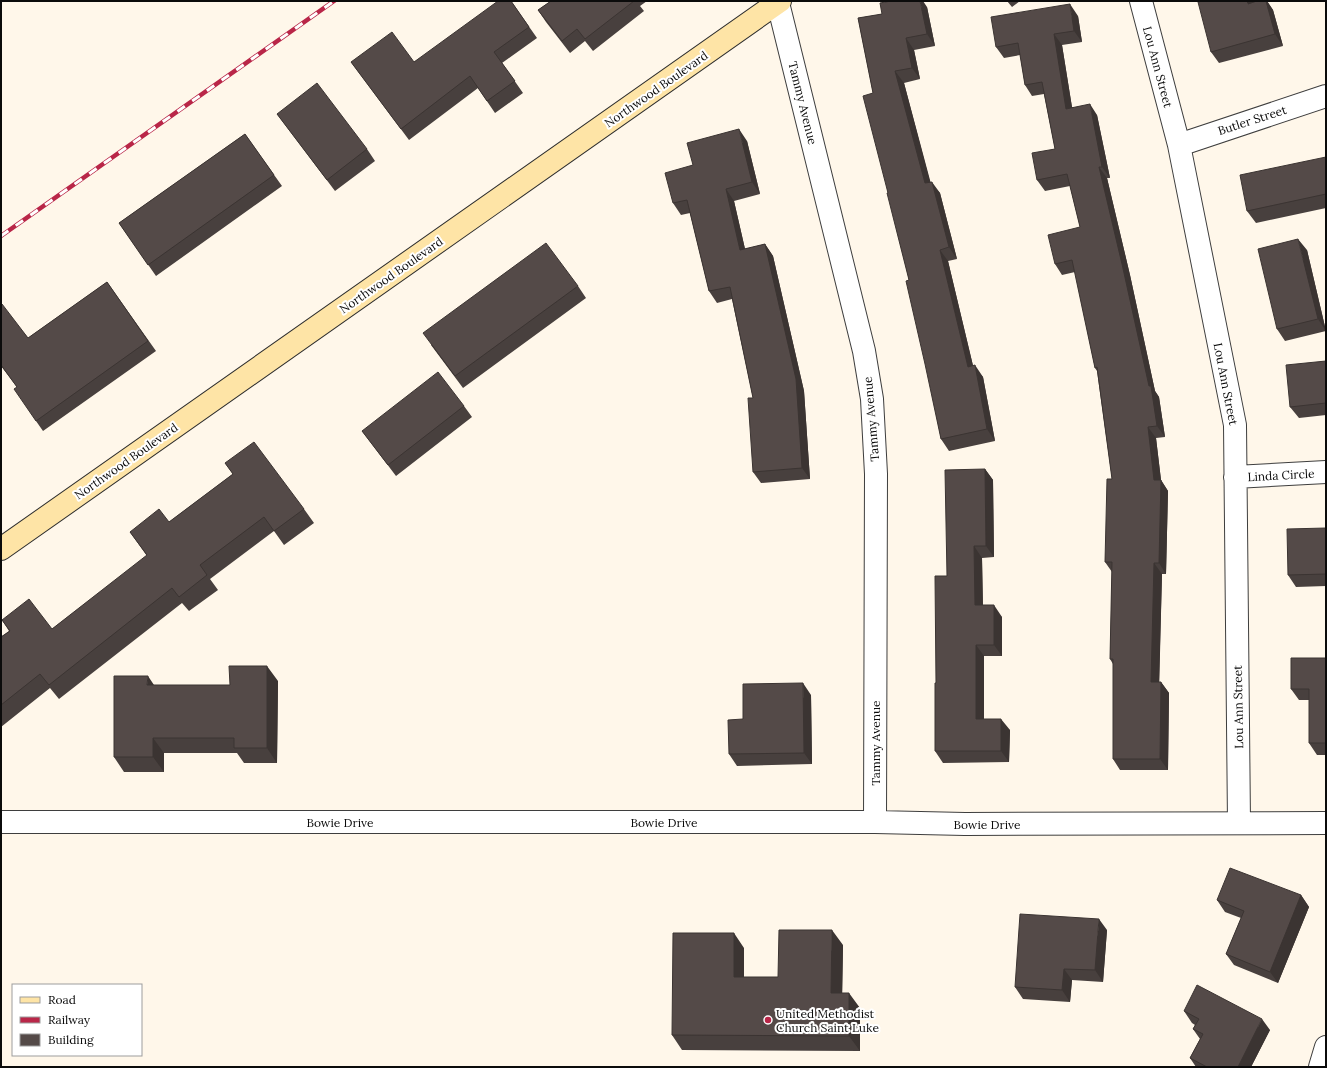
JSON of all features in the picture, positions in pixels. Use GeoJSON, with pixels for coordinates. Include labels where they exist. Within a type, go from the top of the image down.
{"type":"FeatureCollection","features":[{"type":"Feature","properties":{"kind":"street","name":"Lou Ann Street"},"geometry":{"type":"LineString","coordinates":[[1141,1],[1179,145],[1235,425],[1239,823]]}},
{"type":"Feature","properties":{"kind":"street","name":"Northwood Boulevard"},"geometry":{"type":"LineString","coordinates":[[1,549],[779,2]]}},
{"type":"Feature","properties":{"kind":"street","name":"Tammy Avenue"},"geometry":{"type":"LineString","coordinates":[[779,2],[864,351],[872,399],[876,474],[875,822]]}},
{"type":"Feature","properties":{"kind":"street","name":"Butler Street"},"geometry":{"type":"LineString","coordinates":[[1179,145],[1326,96]]}},
{"type":"Feature","properties":{"kind":"street","name":"Linda Circle"},"geometry":{"type":"LineString","coordinates":[[1235,477],[1326,472]]}},
{"type":"Feature","properties":{"kind":"street","name":"Bowie Drive"},"geometry":{"type":"LineString","coordinates":[[1,822],[875,822],[965,824],[1326,823]]}},
{"type":"Feature","properties":{"kind":"street"},"geometry":{"type":"LineString","coordinates":[[1320,1067],[1326,1047]]}},
{"type":"Feature","properties":{"kind":"building"},"geometry":{"type":"Polygon","coordinates":[[[498,1],[511,1],[529,27],[494,52],[515,81],[487,101],[470,76],[401,129],[351,62],[392,32],[414,62],[498,1]]]}},
{"type":"Feature","properties":{"kind":"building"},"geometry":{"type":"Polygon","coordinates":[[[551,1],[634,1],[585,39],[577,29],[562,41],[538,10],[551,1]]]}},
{"type":"Feature","properties":{"kind":"building"},"geometry":{"type":"Polygon","coordinates":[[[891,1],[920,1],[927,34],[906,38],[912,68],[895,71],[925,183],[932,182],[949,247],[940,250],[968,367],[975,365],[987,429],[941,439],[906,281],[909,280],[863,96],[873,93],[858,18],[882,14],[880,3],[891,1]]]}},
{"type":"Feature","properties":{"kind":"building"},"geometry":{"type":"Polygon","coordinates":[[[1247,1],[1248,4],[1257,1],[1266,1],[1275,34],[1211,52],[1198,2],[1247,1]]]}},
{"type":"Feature","properties":{"kind":"building"},"geometry":{"type":"Polygon","coordinates":[[[1070,4],[1074,31],[1054,34],[1066,109],[1090,104],[1102,167],[1099,167],[1149,386],[1151,386],[1157,426],[1148,427],[1154,480],[1161,480],[1159,563],[1154,563],[1151,682],[1161,682],[1160,759],[1113,759],[1113,659],[1110,659],[1112,562],[1105,562],[1107,479],[1112,479],[1097,367],[1095,368],[1072,260],[1055,264],[1048,235],[1080,227],[1067,174],[1037,180],[1032,153],[1055,149],[1042,82],[1025,85],[1018,43],[996,47],[991,17],[1070,4]]]}},
{"type":"Feature","properties":{"kind":"building"},"geometry":{"type":"Polygon","coordinates":[[[317,83],[367,149],[327,180],[277,114],[317,83]]]}},
{"type":"Feature","properties":{"kind":"building"},"geometry":{"type":"Polygon","coordinates":[[[739,129],[752,182],[726,189],[740,250],[765,244],[796,379],[802,468],[753,472],[748,398],[753,398],[730,287],[709,291],[687,200],[673,203],[665,173],[693,165],[687,143],[739,129]]]}},
{"type":"Feature","properties":{"kind":"building"},"geometry":{"type":"Polygon","coordinates":[[[245,134],[274,175],[148,265],[119,223],[245,134]]]}},
{"type":"Feature","properties":{"kind":"building"},"geometry":{"type":"Polygon","coordinates":[[[1326,157],[1326,194],[1247,211],[1240,175],[1326,157]]]}},
{"type":"Feature","properties":{"kind":"building"},"geometry":{"type":"Polygon","coordinates":[[[1298,239],[1318,319],[1277,329],[1258,249],[1298,239]]]}},
{"type":"Feature","properties":{"kind":"building"},"geometry":{"type":"Polygon","coordinates":[[[546,243],[578,286],[455,376],[423,333],[546,243]]]}},
{"type":"Feature","properties":{"kind":"building"},"geometry":{"type":"Polygon","coordinates":[[[107,282],[148,341],[36,421],[14,389],[17,387],[1,365],[1,305],[2,304],[28,338],[107,282]]]}},
{"type":"Feature","properties":{"kind":"building"},"geometry":{"type":"Polygon","coordinates":[[[1326,361],[1326,403],[1290,407],[1286,365],[1326,361]]]}},
{"type":"Feature","properties":{"kind":"building"},"geometry":{"type":"Polygon","coordinates":[[[438,372],[464,406],[388,465],[362,431],[438,372]]]}},
{"type":"Feature","properties":{"kind":"building"},"geometry":{"type":"Polygon","coordinates":[[[254,442],[304,509],[274,531],[264,517],[200,565],[207,575],[179,597],[172,588],[49,685],[40,674],[1,705],[1,637],[10,631],[2,620],[29,599],[52,629],[147,555],[130,532],[159,509],[169,522],[233,474],[225,463],[254,442]]]}},
{"type":"Feature","properties":{"kind":"building"},"geometry":{"type":"Polygon","coordinates":[[[985,469],[986,546],[974,546],[975,605],[994,605],[994,645],[976,645],[976,719],[1001,719],[1001,751],[935,751],[935,576],[947,576],[945,470],[985,469]]]}},
{"type":"Feature","properties":{"kind":"building"},"geometry":{"type":"Polygon","coordinates":[[[1326,528],[1326,574],[1288,575],[1287,529],[1326,528]]]}},
{"type":"Feature","properties":{"kind":"building"},"geometry":{"type":"Polygon","coordinates":[[[1291,658],[1326,658],[1326,743],[1309,743],[1309,689],[1291,689],[1291,658]]]}},
{"type":"Feature","properties":{"kind":"building"},"geometry":{"type":"Polygon","coordinates":[[[229,666],[267,666],[267,748],[234,748],[234,738],[153,738],[153,757],[114,757],[114,676],[148,676],[147,685],[230,685],[229,666]]]}},
{"type":"Feature","properties":{"kind":"building"},"geometry":{"type":"Polygon","coordinates":[[[803,683],[804,753],[729,754],[728,720],[743,719],[743,684],[803,683]]]}},
{"type":"Feature","properties":{"kind":"building"},"geometry":{"type":"Polygon","coordinates":[[[1230,868],[1301,895],[1270,972],[1226,954],[1244,911],[1217,900],[1230,868]]]}},
{"type":"Feature","properties":{"kind":"building"},"geometry":{"type":"Polygon","coordinates":[[[1020,914],[1099,919],[1095,970],[1064,969],[1062,990],[1015,987],[1020,914]]]}},
{"type":"Feature","properties":{"kind":"building"},"geometry":{"type":"Polygon","coordinates":[[[779,930],[832,930],[831,993],[849,993],[849,1036],[672,1035],[673,933],[734,933],[734,977],[778,977],[779,930]]]}},
{"type":"Feature","properties":{"kind":"building"},"geometry":{"type":"Polygon","coordinates":[[[1197,985],[1262,1019],[1238,1067],[1207,1067],[1190,1058],[1203,1034],[1193,1029],[1199,1019],[1184,1011],[1197,985]]]}},
{"type":"Feature","properties":{"kind":"railway"},"geometry":{"type":"LineString","coordinates":[[1,236],[334,1]]}},
{"type":"Feature","properties":{"kind":"place","name":"United Methodist Church Saint Luke"},"geometry":{"type":"Point","coordinates":[768,1020]}}]}
